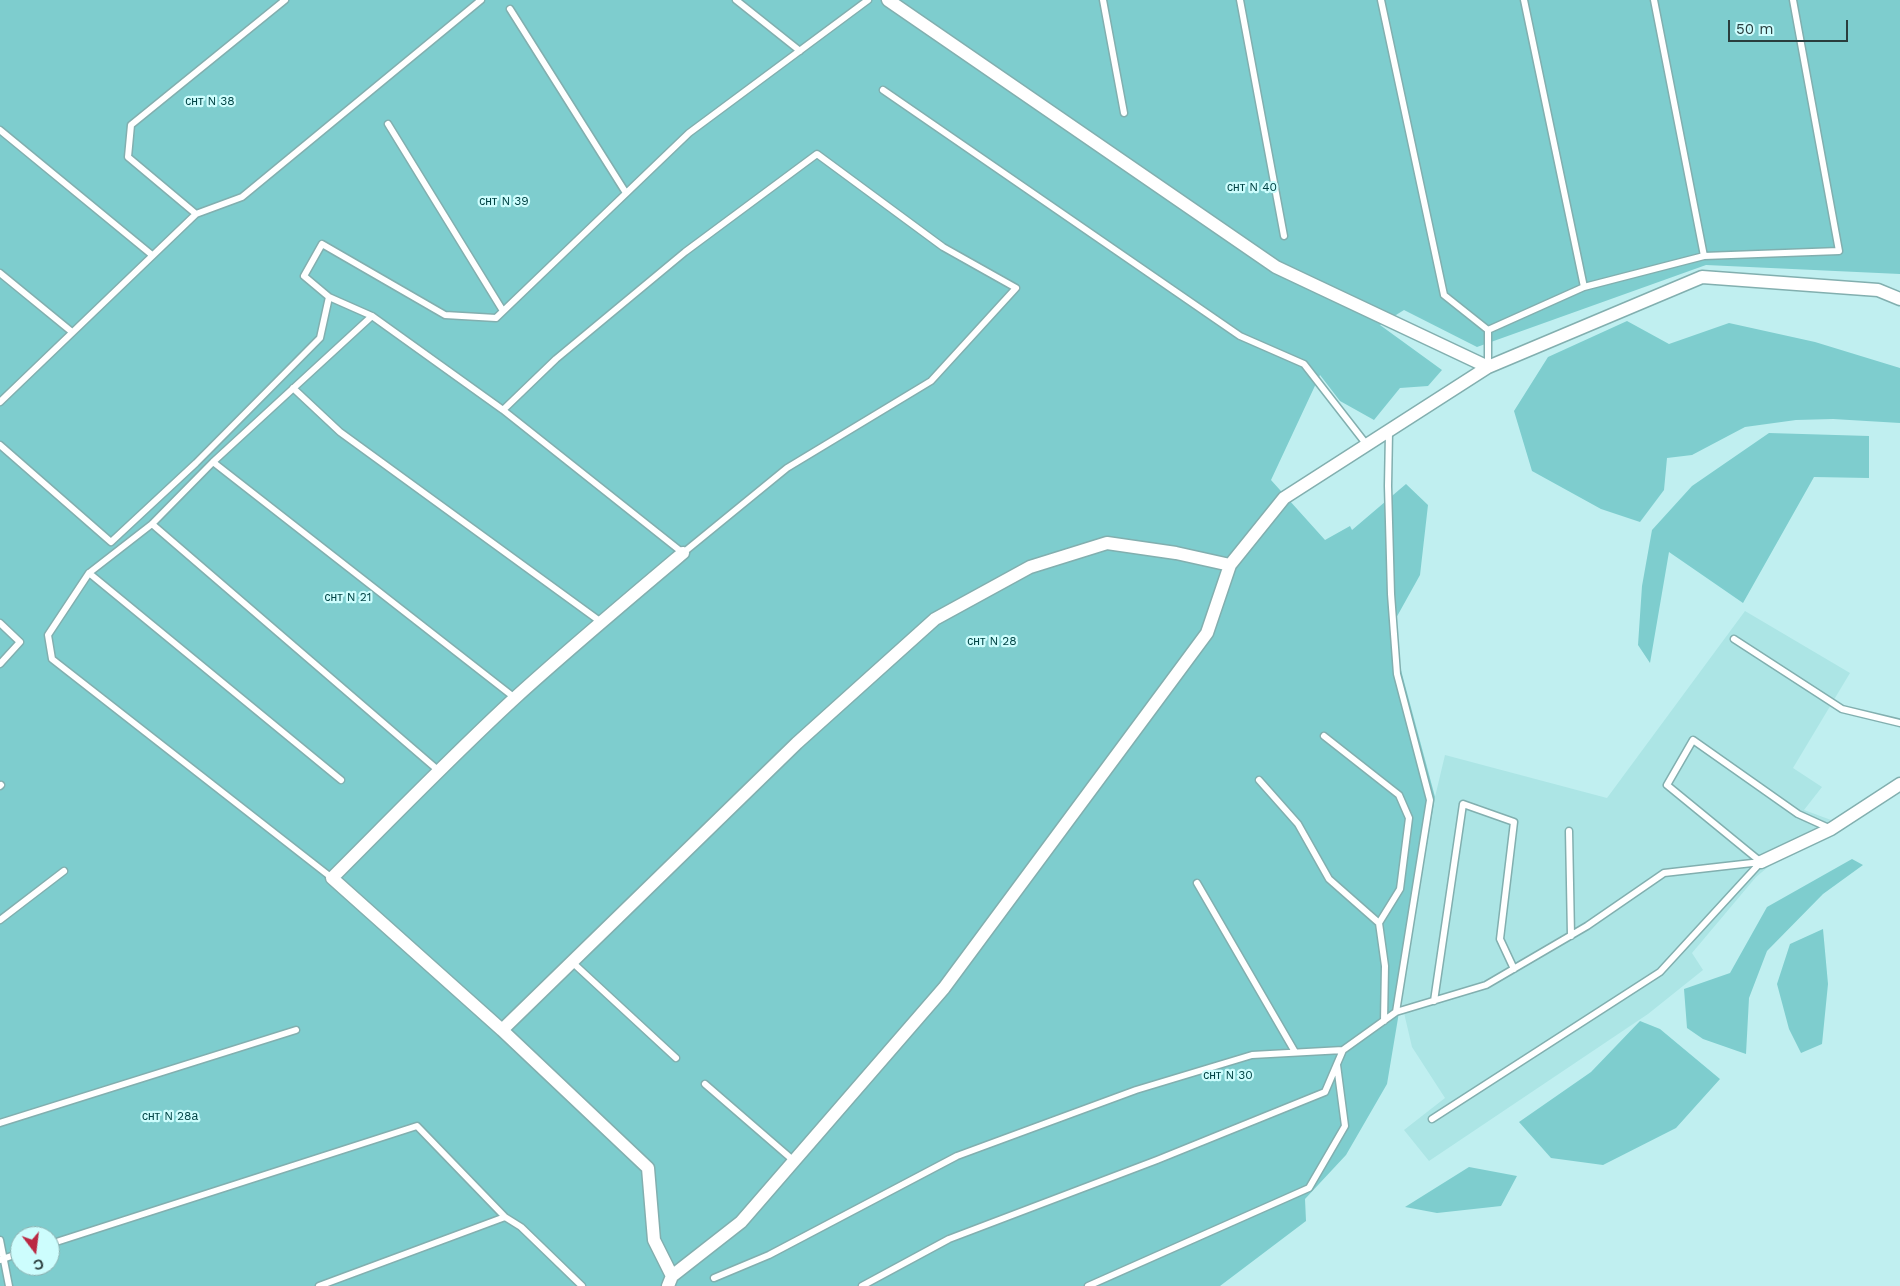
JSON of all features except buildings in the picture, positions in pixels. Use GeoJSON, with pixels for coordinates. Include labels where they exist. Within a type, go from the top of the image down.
{"type":"FeatureCollection","features":[{"type":"Feature","properties":{"kind":"street"},"geometry":{"type":"LineString","coordinates":[[888,0],[1276,267],[1488,367]]}},
{"type":"Feature","properties":{"kind":"street"},"geometry":{"type":"LineString","coordinates":[[683,553],[601,622],[516,698],[439,771],[332,878],[502,1030],[648,1168],[654,1240],[670,1281],[741,1222],[944,988],[1207,633],[1230,565],[1284,498],[1488,367],[1702,277],[1878,290],[1900,299]]}},
{"type":"Feature","properties":{"kind":"street"},"geometry":{"type":"LineString","coordinates":[[502,1030],[797,743],[935,618],[1030,567],[1107,543],[1176,553],[1230,565]]}},
{"type":"Feature","properties":{"kind":"street"},"geometry":{"type":"LineString","coordinates":[[1761,862],[1831,829],[1900,784]]}},
{"type":"Feature","properties":{"kind":"lane"},"geometry":{"type":"LineString","coordinates":[[196,214],[128,157],[131,125],[285,0]]}},
{"type":"Feature","properties":{"kind":"lane"},"geometry":{"type":"LineString","coordinates":[[0,402],[196,214],[242,197],[481,0]]}},
{"type":"Feature","properties":{"kind":"lane"},"geometry":{"type":"LineString","coordinates":[[736,0],[800,51]]}},
{"type":"Feature","properties":{"kind":"lane"},"geometry":{"type":"LineString","coordinates":[[503,410],[556,358],[685,252],[817,154],[943,247],[1016,288],[931,381],[787,468],[683,553],[503,410],[372,316],[329,298],[304,276],[322,244],[445,315],[496,318],[689,133],[868,0]]}},
{"type":"Feature","properties":{"kind":"lane"},"geometry":{"type":"LineString","coordinates":[[1103,0],[1124,112]]}},
{"type":"Feature","properties":{"kind":"lane"},"geometry":{"type":"LineString","coordinates":[[1240,0],[1284,236]]}},
{"type":"Feature","properties":{"kind":"lane"},"geometry":{"type":"LineString","coordinates":[[1381,0],[1444,295],[1488,330]]}},
{"type":"Feature","properties":{"kind":"lane"},"geometry":{"type":"LineString","coordinates":[[1524,0],[1584,287]]}},
{"type":"Feature","properties":{"kind":"lane"},"geometry":{"type":"LineString","coordinates":[[1654,0],[1704,256]]}},
{"type":"Feature","properties":{"kind":"lane"},"geometry":{"type":"LineString","coordinates":[[1488,330],[1584,287],[1704,256],[1839,251],[1793,0]]}},
{"type":"Feature","properties":{"kind":"lane"},"geometry":{"type":"LineString","coordinates":[[510,9],[626,193]]}},
{"type":"Feature","properties":{"kind":"lane"},"geometry":{"type":"LineString","coordinates":[[883,90],[1240,336],[1304,364],[1367,445]]}},
{"type":"Feature","properties":{"kind":"lane"},"geometry":{"type":"LineString","coordinates":[[388,124],[503,311]]}},
{"type":"Feature","properties":{"kind":"lane"},"geometry":{"type":"LineString","coordinates":[[0,130],[152,255]]}},
{"type":"Feature","properties":{"kind":"lane"},"geometry":{"type":"LineString","coordinates":[[0,273],[72,332]]}},
{"type":"Feature","properties":{"kind":"lane"},"geometry":{"type":"LineString","coordinates":[[0,445],[111,542],[196,463],[320,338],[329,298]]}},
{"type":"Feature","properties":{"kind":"lane"},"geometry":{"type":"LineString","coordinates":[[332,878],[52,660],[48,635],[89,573],[152,524],[213,462],[372,316]]}},
{"type":"Feature","properties":{"kind":"lane"},"geometry":{"type":"LineString","coordinates":[[1488,330],[1488,367]]}},
{"type":"Feature","properties":{"kind":"lane"},"geometry":{"type":"LineString","coordinates":[[293,388],[340,432],[601,622]]}},
{"type":"Feature","properties":{"kind":"lane"},"geometry":{"type":"LineString","coordinates":[[1388,431],[1391,584],[1397,674],[1430,800],[1396,1012]]}},
{"type":"Feature","properties":{"kind":"lane"},"geometry":{"type":"LineString","coordinates":[[213,462],[516,698]]}},
{"type":"Feature","properties":{"kind":"lane"},"geometry":{"type":"LineString","coordinates":[[152,524],[439,771]]}},
{"type":"Feature","properties":{"kind":"lane"},"geometry":{"type":"LineString","coordinates":[[89,573],[341,780]]}},
{"type":"Feature","properties":{"kind":"lane"},"geometry":{"type":"LineString","coordinates":[[0,623],[20,642],[0,664]]}},
{"type":"Feature","properties":{"kind":"lane"},"geometry":{"type":"LineString","coordinates":[[1734,639],[1842,709],[1900,723]]}},
{"type":"Feature","properties":{"kind":"lane"},"geometry":{"type":"LineString","coordinates":[[1324,736],[1399,795],[1409,818],[1400,889],[1378,923]]}},
{"type":"Feature","properties":{"kind":"lane"},"geometry":{"type":"LineString","coordinates":[[1761,862],[1667,786],[1693,740],[1798,814],[1831,829]]}},
{"type":"Feature","properties":{"kind":"lane"},"geometry":{"type":"LineString","coordinates":[[1259,780],[1298,824],[1329,879],[1378,923],[1385,966],[1384,1021]]}},
{"type":"Feature","properties":{"kind":"lane"},"geometry":{"type":"LineString","coordinates":[[1434,1000],[1463,804],[1514,822],[1500,939],[1514,968]]}},
{"type":"Feature","properties":{"kind":"lane"},"geometry":{"type":"LineString","coordinates":[[1570,831],[1571,936]]}},
{"type":"Feature","properties":{"kind":"lane"},"geometry":{"type":"LineString","coordinates":[[862,1286],[949,1239],[1158,1160],[1325,1092],[1343,1050],[1396,1012],[1486,984],[1571,936],[1664,874],[1761,862]]}},
{"type":"Feature","properties":{"kind":"lane"},"geometry":{"type":"LineString","coordinates":[[1432,1119],[1660,972],[1761,862]]}},
{"type":"Feature","properties":{"kind":"lane"},"geometry":{"type":"LineString","coordinates":[[0,920],[64,871]]}},
{"type":"Feature","properties":{"kind":"lane"},"geometry":{"type":"LineString","coordinates":[[1197,883],[1295,1052]]}},
{"type":"Feature","properties":{"kind":"lane"},"geometry":{"type":"LineString","coordinates":[[572,962],[676,1058]]}},
{"type":"Feature","properties":{"kind":"lane"},"geometry":{"type":"LineString","coordinates":[[0,1123],[296,1030]]}},
{"type":"Feature","properties":{"kind":"lane"},"geometry":{"type":"LineString","coordinates":[[714,1278],[769,1255],[956,1156],[1145,1087],[1252,1055],[1343,1050]]}},
{"type":"Feature","properties":{"kind":"lane"},"geometry":{"type":"LineString","coordinates":[[1088,1286],[1309,1188],[1345,1126],[1337,1064]]}},
{"type":"Feature","properties":{"kind":"lane"},"geometry":{"type":"LineString","coordinates":[[705,1084],[794,1161]]}},
{"type":"Feature","properties":{"kind":"lane"},"geometry":{"type":"LineString","coordinates":[[60,1241],[417,1126],[505,1217],[521,1227],[582,1286]]}},
{"type":"Feature","properties":{"kind":"lane"},"geometry":{"type":"LineString","coordinates":[[319,1286],[505,1217]]}},
{"type":"Feature","properties":{"kind":"lane"},"geometry":{"type":"LineString","coordinates":[[0,1240],[2,1259],[9,1286]]}},
{"type":"Feature","properties":{"kind":"shaded area"},"geometry":{"type":"Polygon","coordinates":[[[1745,611],[1850,673],[1793,768],[1822,787],[1804,810],[1831,820],[1810,832],[1756,877],[1692,953],[1703,970],[1648,1014],[1429,1161],[1404,1130],[1445,1098],[1412,1047],[1401,1000],[1435,797],[1445,755],[1607,798],[1745,611]]]}},
{"type":"Feature","properties":{"kind":"green space"},"geometry":{"type":"Polygon","coordinates":[[[0,0],[1900,0],[1900,274],[1706,265],[1477,347],[1404,310],[1380,325],[1442,370],[1428,386],[1400,388],[1374,420],[1340,401],[1320,375],[1271,480],[1325,540],[1350,526],[1352,530],[1406,484],[1428,505],[1420,575],[1390,629],[1435,797],[1387,1084],[1346,1155],[1305,1199],[1306,1221],[1220,1286],[0,1286],[0,0]]]}},
{"type":"Feature","properties":{"kind":"green space"},"geometry":{"type":"Polygon","coordinates":[[[1627,321],[1669,344],[1729,323],[1815,342],[1900,368],[1900,423],[1833,419],[1796,420],[1745,427],[1692,455],[1667,458],[1664,490],[1640,522],[1601,509],[1532,471],[1514,411],[1548,357],[1627,321]]]}},
{"type":"Feature","properties":{"kind":"green space"},"geometry":{"type":"Polygon","coordinates":[[[1769,433],[1869,436],[1869,478],[1814,477],[1743,603],[1669,552],[1650,663],[1638,645],[1642,586],[1652,530],[1692,486],[1769,433]]]}},
{"type":"Feature","properties":{"kind":"green space"},"geometry":{"type":"Polygon","coordinates":[[[1852,859],[1863,865],[1823,894],[1767,951],[1749,998],[1746,1054],[1703,1039],[1687,1028],[1684,989],[1730,973],[1767,907],[1852,859]]]}},
{"type":"Feature","properties":{"kind":"green space"},"geometry":{"type":"Polygon","coordinates":[[[1823,929],[1828,984],[1822,1044],[1801,1053],[1789,1029],[1777,984],[1790,944],[1823,929]]]}},
{"type":"Feature","properties":{"kind":"green space"},"geometry":{"type":"Polygon","coordinates":[[[1640,1021],[1660,1029],[1720,1079],[1676,1128],[1603,1165],[1551,1158],[1519,1122],[1591,1072],[1640,1021]]]}},
{"type":"Feature","properties":{"kind":"green space"},"geometry":{"type":"Polygon","coordinates":[[[1469,1167],[1517,1176],[1501,1206],[1437,1213],[1405,1207],[1469,1167]]]}},
{"type":"Feature","properties":{"kind":"park label","name":"снт N 38"},"geometry":{"type":"Point","coordinates":[210,101]}},
{"type":"Feature","properties":{"kind":"park label","name":"снт N 40"},"geometry":{"type":"Point","coordinates":[1252,187]}},
{"type":"Feature","properties":{"kind":"park label","name":"снт N 39"},"geometry":{"type":"Point","coordinates":[504,201]}},
{"type":"Feature","properties":{"kind":"park label","name":"снт N 21"},"geometry":{"type":"Point","coordinates":[348,597]}},
{"type":"Feature","properties":{"kind":"park label","name":"снт N 28"},"geometry":{"type":"Point","coordinates":[992,641]}},
{"type":"Feature","properties":{"kind":"park label","name":"снт N 30"},"geometry":{"type":"Point","coordinates":[1228,1075]}},
{"type":"Feature","properties":{"kind":"park label","name":"снт N 28а"},"geometry":{"type":"Point","coordinates":[170,1116]}}]}
